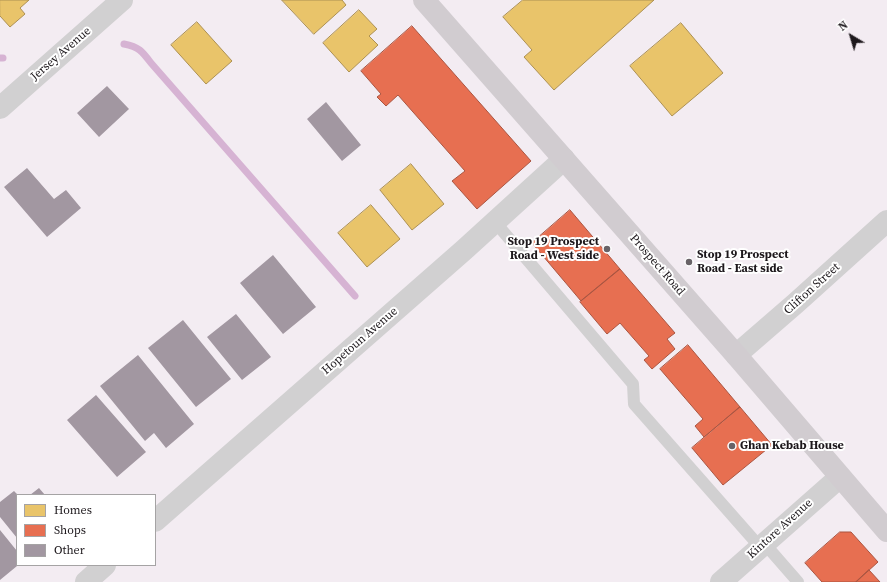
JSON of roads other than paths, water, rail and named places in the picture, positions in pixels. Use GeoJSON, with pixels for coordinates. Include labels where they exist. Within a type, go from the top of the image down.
{"type":"FeatureCollection","features":[{"type":"Feature","properties":{"kind":"main road","name":"Prospect Road"},"geometry":{"type":"LineString","coordinates":[[424,0],[736,355],[887,531]]}},
{"type":"Feature","properties":{"kind":"street","name":"Jersey Avenue"},"geometry":{"type":"LineString","coordinates":[[0,108],[122,0]]}},
{"type":"Feature","properties":{"kind":"street","name":"Hopetoun Avenue"},"geometry":{"type":"LineString","coordinates":[[156,520],[495,222],[564,159]]}},
{"type":"Feature","properties":{"kind":"street","name":"Clifton Street"},"geometry":{"type":"LineString","coordinates":[[736,355],[887,221]]}},
{"type":"Feature","properties":{"kind":"street","name":"Kintore Avenue"},"geometry":{"type":"LineString","coordinates":[[721,582],[840,477]]}},
{"type":"Feature","properties":{"kind":"street"},"geometry":{"type":"LineString","coordinates":[[86,582],[104,566]]}},
{"type":"Feature","properties":{"kind":"lane"},"geometry":{"type":"LineString","coordinates":[[495,222],[633,384],[634,404],[762,545],[798,582]]}},
{"type":"Feature","properties":{"kind":"waterway"},"geometry":{"type":"LineString","coordinates":[[124,44],[137,48],[142,53],[355,296]]}},
{"type":"Feature","properties":{"kind":"place","name":"Stop 19 Prospect Road - West side"},"geometry":{"type":"Point","coordinates":[607,249]}},
{"type":"Feature","properties":{"kind":"place","name":"Stop 19 Prospect Road - East side"},"geometry":{"type":"Point","coordinates":[689,262]}},
{"type":"Feature","properties":{"kind":"place","name":"Ghan Kebab House"},"geometry":{"type":"Point","coordinates":[732,446]}}]}
